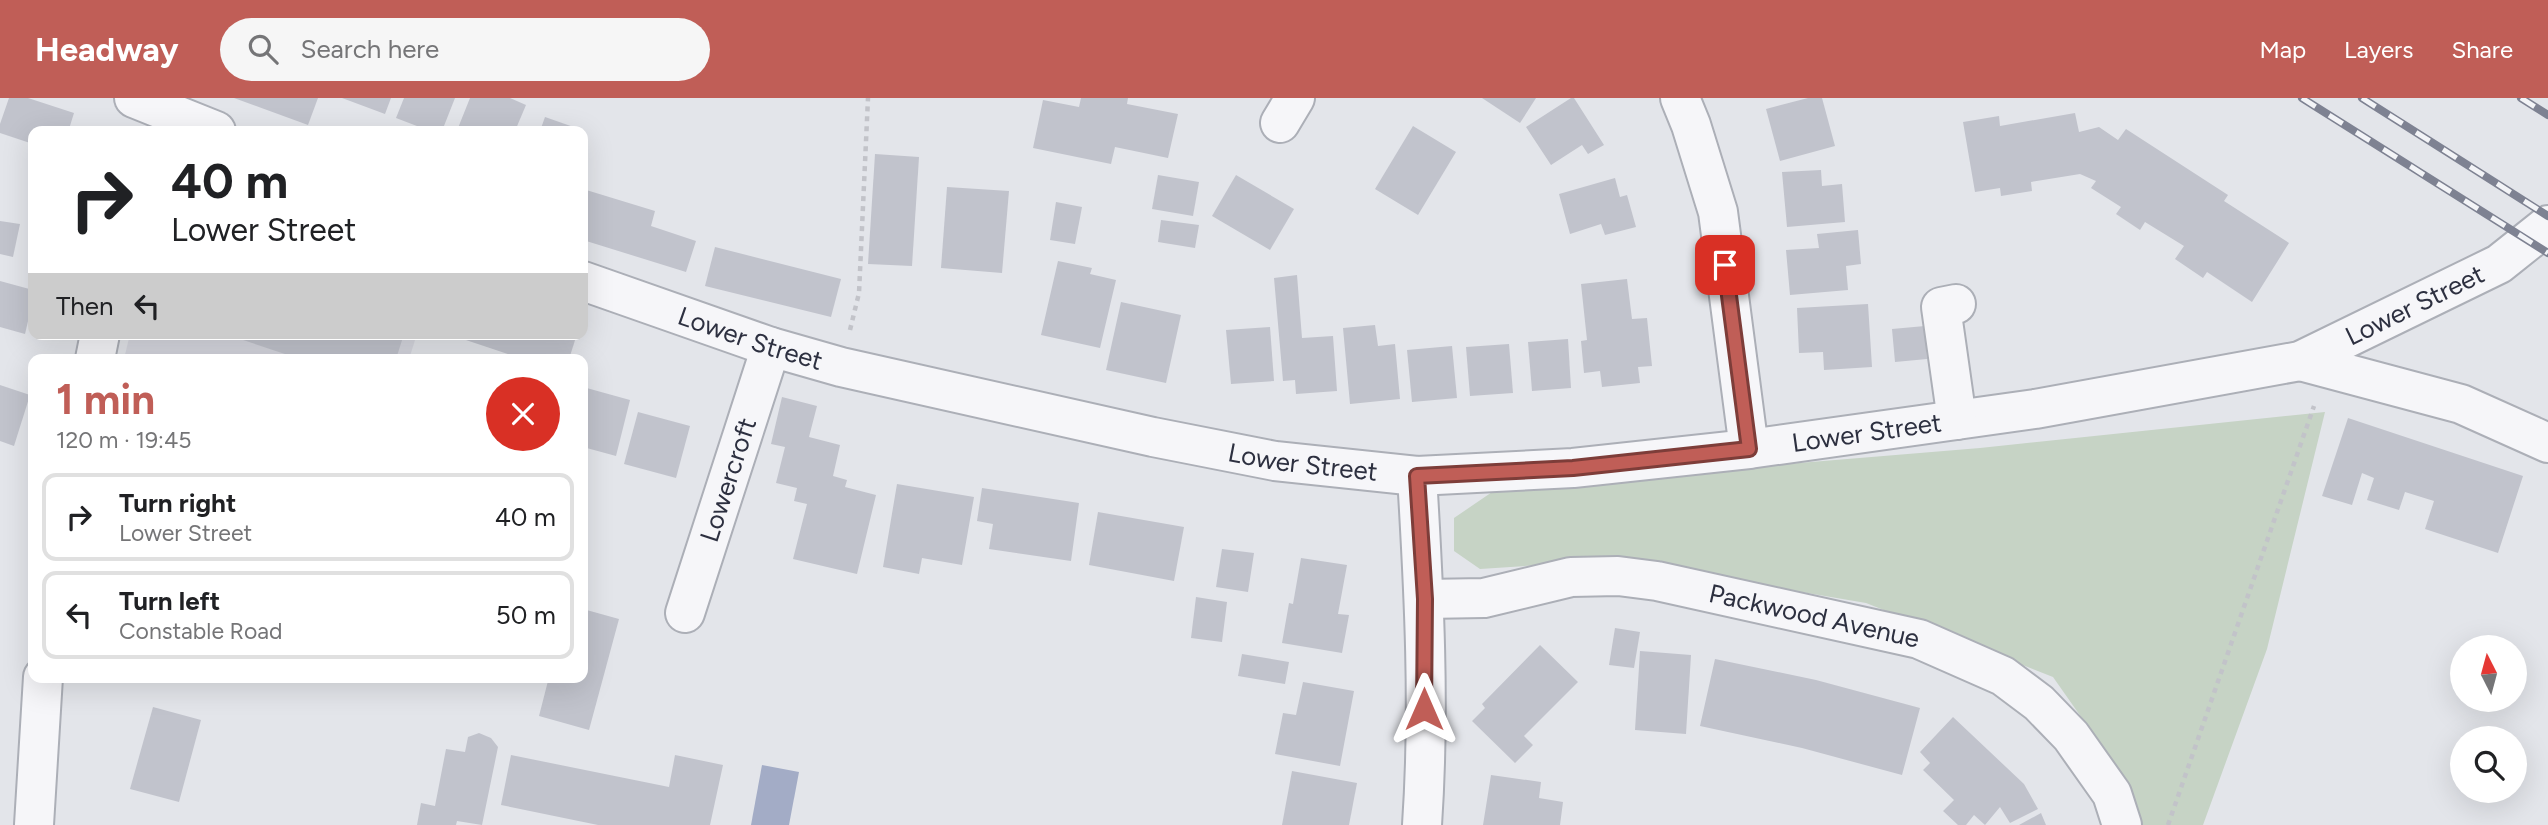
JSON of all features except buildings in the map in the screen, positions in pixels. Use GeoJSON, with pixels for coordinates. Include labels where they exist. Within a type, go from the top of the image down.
{"type":"FeatureCollection","features":[{"type":"Feature","properties":{"kind":"street"},"geometry":{"type":"LineString","coordinates":[[1680,98],[1718,212],[1749,449]]}},
{"type":"Feature","properties":{"kind":"street"},"geometry":{"type":"LineString","coordinates":[[142,111],[198,126]]}},
{"type":"Feature","properties":{"kind":"street","name":"Lower Street"},"geometry":{"type":"LineString","coordinates":[[588,283],[771,347],[841,367],[1153,437],[1275,461],[1417,476],[1573,468],[1749,449],[1957,420],[2313,364],[2499,264],[2548,225]]}},
{"type":"Feature","properties":{"kind":"street"},"geometry":{"type":"LineString","coordinates":[[1956,304],[1941,307],[1957,420]]}},
{"type":"Feature","properties":{"kind":"street","name":"Lowercroft"},"geometry":{"type":"LineString","coordinates":[[685,614],[771,347]]}},
{"type":"Feature","properties":{"kind":"street"},"geometry":{"type":"LineString","coordinates":[[2313,364],[2461,404],[2548,443]]}},
{"type":"Feature","properties":{"kind":"street"},"geometry":{"type":"LineString","coordinates":[[1417,476],[1425,599],[1422,825]]}},
{"type":"Feature","properties":{"kind":"street","name":"Packwood Avenue"},"geometry":{"type":"LineString","coordinates":[[1425,599],[1484,598],[1571,577],[1618,576],[1657,581],[1919,639],[2003,676],[2039,703],[2071,736],[2112,794],[2122,825]]}},
{"type":"Feature","properties":{"kind":"street"},"geometry":{"type":"LineString","coordinates":[[34,825],[43,683]]}},
{"type":"Feature","properties":{"kind":"path"},"geometry":{"type":"LineString","coordinates":[[848,338],[859,293],[868,98]]}},
{"type":"Feature","properties":{"kind":"path"},"geometry":{"type":"LineString","coordinates":[[2168,825],[2313,364]]}},
{"type":"Feature","properties":{"kind":"shaded area"},"geometry":{"type":"Polygon","coordinates":[[[129,340],[415,340],[411,354],[125,354],[129,340]]]}},
{"type":"Feature","properties":{"kind":"green space"},"geometry":{"type":"Polygon","coordinates":[[[2325,412],[2267,649],[2203,825],[2136,825],[2117,768],[2053,677],[1866,603],[1613,560],[1480,569],[1454,551],[1454,518],[1498,488],[1980,448],[2325,412]]]}},
{"type":"Feature","properties":{"kind":"water"},"geometry":{"type":"Polygon","coordinates":[[[762,765],[799,772],[789,825],[751,825],[762,765]]]}},
{"type":"Feature","properties":{"kind":"railway"},"geometry":{"type":"LineString","coordinates":[[2302,98],[2548,253]]}},
{"type":"Feature","properties":{"kind":"railway"},"geometry":{"type":"LineString","coordinates":[[2362,98],[2548,216]]}},
{"type":"Feature","properties":{"kind":"railway"},"geometry":{"type":"LineString","coordinates":[[2521,98],[2548,115]]}},
{"type":"Feature","properties":{"kind":"route"},"geometry":{"type":"LineString","coordinates":[[1424,709],[1425,599],[1417,476],[1573,468],[1749,449],[1725,265]]}}]}
